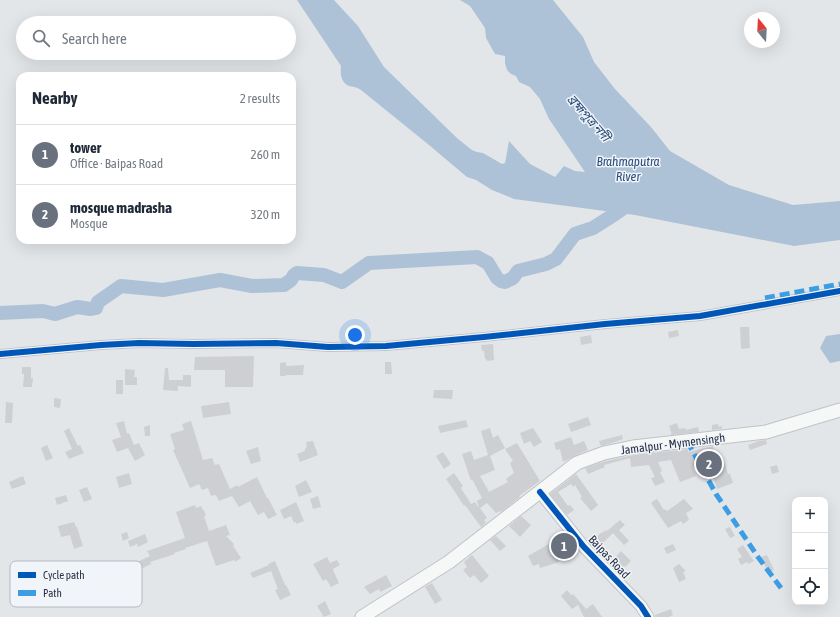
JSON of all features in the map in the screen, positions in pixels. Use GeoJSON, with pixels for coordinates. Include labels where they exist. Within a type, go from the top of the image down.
{"type":"FeatureCollection","features":[{"type":"Feature","properties":{"kind":"main road","name":"Jamalpur - Mymensingh"},"geometry":{"type":"LineString","coordinates":[[362,617],[448,562],[577,463],[604,453],[633,447],[766,432],[840,410]]}},
{"type":"Feature","properties":{"kind":"street"},"geometry":{"type":"LineString","coordinates":[[0,354],[139,343],[276,343],[328,346],[386,346],[700,316],[840,291]]}},
{"type":"Feature","properties":{"kind":"street","name":"Baipas Road"},"geometry":{"type":"LineString","coordinates":[[540,492],[584,548],[641,606],[648,617]]}},
{"type":"Feature","properties":{"kind":"water","name":"Brahmaputra River"},"geometry":{"type":"Polygon","coordinates":[[[297,0],[334,0],[358,26],[384,67],[458,139],[472,150],[483,153],[502,164],[505,163],[509,141],[530,164],[555,177],[564,166],[575,171],[585,172],[549,119],[540,99],[530,87],[519,82],[516,76],[507,70],[505,56],[495,54],[486,38],[485,28],[470,6],[460,0],[553,0],[583,37],[594,62],[615,89],[651,127],[670,151],[729,185],[793,205],[840,201],[840,240],[794,246],[635,215],[514,199],[492,190],[476,180],[467,177],[361,90],[346,85],[341,75],[341,66],[297,0]]]}},
{"type":"Feature","properties":{"kind":"water"},"geometry":{"type":"Polygon","coordinates":[[[840,334],[840,361],[830,363],[820,348],[826,336],[840,334]]]}},
{"type":"Feature","properties":{"kind":"building"},"geometry":{"type":"Polygon","coordinates":[[[740,327],[749,327],[750,348],[741,349],[740,327]]]}},
{"type":"Feature","properties":{"kind":"building"},"geometry":{"type":"Polygon","coordinates":[[[678,330],[679,336],[669,338],[668,332],[678,330]]]}},
{"type":"Feature","properties":{"kind":"building"},"geometry":{"type":"Polygon","coordinates":[[[591,335],[592,343],[581,345],[580,337],[591,335]]]}},
{"type":"Feature","properties":{"kind":"building"},"geometry":{"type":"Polygon","coordinates":[[[493,344],[494,360],[487,361],[481,345],[493,344]]]}},
{"type":"Feature","properties":{"kind":"building"},"geometry":{"type":"Polygon","coordinates":[[[254,356],[253,387],[225,387],[225,370],[194,370],[195,357],[254,356]]]}},
{"type":"Feature","properties":{"kind":"building"},"geometry":{"type":"Polygon","coordinates":[[[286,362],[286,366],[304,365],[303,375],[280,376],[280,363],[286,362]]]}},
{"type":"Feature","properties":{"kind":"building"},"geometry":{"type":"Polygon","coordinates":[[[385,362],[391,362],[392,374],[385,374],[385,362]]]}},
{"type":"Feature","properties":{"kind":"building"},"geometry":{"type":"Polygon","coordinates":[[[22,367],[31,367],[31,378],[33,378],[32,387],[23,387],[24,374],[22,374],[22,367]]]}},
{"type":"Feature","properties":{"kind":"building"},"geometry":{"type":"Polygon","coordinates":[[[165,368],[168,368],[169,380],[183,380],[183,375],[191,375],[191,387],[178,386],[178,391],[163,390],[165,368]]]}},
{"type":"Feature","properties":{"kind":"building"},"geometry":{"type":"Polygon","coordinates":[[[125,369],[135,370],[134,377],[137,377],[137,385],[125,385],[125,369]]]}},
{"type":"Feature","properties":{"kind":"building"},"geometry":{"type":"Polygon","coordinates":[[[116,380],[123,380],[123,394],[116,394],[116,380]]]}},
{"type":"Feature","properties":{"kind":"building"},"geometry":{"type":"Polygon","coordinates":[[[434,390],[453,390],[452,399],[433,398],[434,390]]]}},
{"type":"Feature","properties":{"kind":"building"},"geometry":{"type":"Polygon","coordinates":[[[54,398],[61,399],[60,408],[54,407],[54,398]]]}},
{"type":"Feature","properties":{"kind":"building"},"geometry":{"type":"Polygon","coordinates":[[[6,402],[13,403],[12,423],[5,423],[6,402]]]}},
{"type":"Feature","properties":{"kind":"building"},"geometry":{"type":"Polygon","coordinates":[[[229,402],[231,414],[203,418],[201,406],[229,402]]]}},
{"type":"Feature","properties":{"kind":"building"},"geometry":{"type":"Polygon","coordinates":[[[588,417],[591,425],[571,432],[568,424],[588,417]]]}},
{"type":"Feature","properties":{"kind":"building"},"geometry":{"type":"Polygon","coordinates":[[[466,420],[468,427],[440,433],[438,426],[466,420]]]}},
{"type":"Feature","properties":{"kind":"building"},"geometry":{"type":"Polygon","coordinates":[[[124,421],[127,434],[129,433],[134,445],[139,443],[145,455],[135,461],[128,448],[117,452],[112,440],[121,437],[116,423],[124,421]]]}},
{"type":"Feature","properties":{"kind":"building"},"geometry":{"type":"Polygon","coordinates":[[[191,421],[203,460],[212,458],[215,465],[219,464],[230,489],[237,485],[238,487],[257,477],[277,515],[268,519],[264,512],[258,515],[250,501],[239,507],[232,496],[219,501],[216,495],[211,496],[208,488],[202,490],[199,484],[190,488],[173,450],[175,449],[170,434],[184,430],[182,424],[191,421]]]}},
{"type":"Feature","properties":{"kind":"building"},"geometry":{"type":"Polygon","coordinates":[[[677,423],[679,429],[685,428],[686,430],[698,427],[699,432],[671,435],[672,432],[669,426],[677,423]]]}},
{"type":"Feature","properties":{"kind":"building"},"geometry":{"type":"Polygon","coordinates":[[[718,424],[719,427],[722,426],[722,429],[712,430],[712,425],[718,424]]]}},
{"type":"Feature","properties":{"kind":"building"},"geometry":{"type":"Polygon","coordinates":[[[150,425],[150,436],[145,436],[144,427],[150,425]]]}},
{"type":"Feature","properties":{"kind":"building"},"geometry":{"type":"Polygon","coordinates":[[[69,428],[78,446],[80,445],[84,453],[69,459],[65,452],[72,449],[64,431],[69,428]]]}},
{"type":"Feature","properties":{"kind":"building"},"geometry":{"type":"Polygon","coordinates":[[[490,428],[493,438],[498,435],[505,448],[490,456],[495,470],[480,476],[489,492],[508,482],[506,479],[514,473],[510,463],[513,461],[505,449],[517,443],[540,481],[519,496],[520,497],[501,512],[496,513],[487,503],[480,508],[487,518],[484,520],[486,523],[481,527],[465,505],[464,506],[446,479],[454,473],[463,486],[461,488],[471,504],[475,502],[479,508],[477,501],[482,498],[472,479],[471,481],[462,454],[471,451],[474,460],[488,455],[481,431],[490,428]]]}},
{"type":"Feature","properties":{"kind":"building"},"geometry":{"type":"Polygon","coordinates":[[[533,428],[542,442],[534,447],[530,441],[524,444],[520,433],[533,428]]]}},
{"type":"Feature","properties":{"kind":"building"},"geometry":{"type":"Polygon","coordinates":[[[622,435],[623,439],[601,446],[599,441],[622,435]]]}},
{"type":"Feature","properties":{"kind":"building"},"geometry":{"type":"Polygon","coordinates":[[[571,437],[574,445],[584,441],[588,450],[563,462],[560,449],[556,450],[554,443],[571,437]]]}},
{"type":"Feature","properties":{"kind":"building"},"geometry":{"type":"Polygon","coordinates":[[[766,440],[767,444],[750,450],[748,445],[766,440]]]}},
{"type":"Feature","properties":{"kind":"building"},"geometry":{"type":"Polygon","coordinates":[[[313,441],[318,455],[300,462],[297,454],[305,451],[305,448],[307,447],[306,442],[313,441]]]}},
{"type":"Feature","properties":{"kind":"building"},"geometry":{"type":"Polygon","coordinates":[[[47,445],[53,458],[46,461],[41,448],[47,445]]]}},
{"type":"Feature","properties":{"kind":"building"},"geometry":{"type":"Polygon","coordinates":[[[713,446],[717,464],[724,461],[728,474],[730,474],[733,483],[717,489],[713,476],[709,477],[705,466],[693,468],[696,476],[680,482],[671,460],[658,462],[662,471],[660,472],[665,482],[655,486],[651,478],[655,477],[649,465],[631,467],[630,458],[604,465],[605,467],[588,474],[585,468],[606,461],[634,455],[688,449],[688,452],[713,446]]]}},
{"type":"Feature","properties":{"kind":"building"},"geometry":{"type":"Polygon","coordinates":[[[258,447],[261,461],[251,464],[246,451],[258,447]]]}},
{"type":"Feature","properties":{"kind":"building"},"geometry":{"type":"Polygon","coordinates":[[[443,452],[451,464],[444,469],[436,456],[443,452]]]}},
{"type":"Feature","properties":{"kind":"building"},"geometry":{"type":"Polygon","coordinates":[[[777,465],[779,472],[772,474],[770,467],[777,465]]]}},
{"type":"Feature","properties":{"kind":"building"},"geometry":{"type":"Polygon","coordinates":[[[129,473],[132,484],[119,488],[116,477],[129,473]]]}},
{"type":"Feature","properties":{"kind":"building"},"geometry":{"type":"Polygon","coordinates":[[[576,474],[598,505],[591,511],[580,498],[582,497],[575,485],[573,487],[571,484],[558,492],[568,506],[570,505],[574,510],[567,515],[550,494],[576,474]]]}},
{"type":"Feature","properties":{"kind":"building"},"geometry":{"type":"Polygon","coordinates":[[[23,476],[26,484],[12,489],[9,482],[23,476]]]}},
{"type":"Feature","properties":{"kind":"building"},"geometry":{"type":"Polygon","coordinates":[[[306,480],[312,492],[299,497],[295,486],[306,480]]]}},
{"type":"Feature","properties":{"kind":"building"},"geometry":{"type":"Polygon","coordinates":[[[87,487],[92,499],[84,502],[79,490],[87,487]]]}},
{"type":"Feature","properties":{"kind":"building"},"geometry":{"type":"Polygon","coordinates":[[[66,495],[68,501],[57,505],[55,498],[66,495]]]}},
{"type":"Feature","properties":{"kind":"building"},"geometry":{"type":"Polygon","coordinates":[[[318,496],[321,507],[313,509],[310,499],[318,496]]]}},
{"type":"Feature","properties":{"kind":"building"},"geometry":{"type":"Polygon","coordinates":[[[657,499],[664,510],[665,509],[667,511],[684,499],[693,509],[686,513],[689,520],[683,524],[681,521],[668,528],[651,503],[657,499]]]}},
{"type":"Feature","properties":{"kind":"building"},"geometry":{"type":"Polygon","coordinates":[[[296,502],[304,521],[296,524],[291,516],[284,519],[280,510],[296,502]]]}},
{"type":"Feature","properties":{"kind":"building"},"geometry":{"type":"Polygon","coordinates":[[[195,505],[196,508],[201,506],[206,516],[204,516],[209,531],[226,525],[230,535],[226,536],[234,544],[233,546],[241,558],[235,562],[234,560],[216,566],[207,541],[150,562],[151,564],[142,568],[142,561],[139,561],[150,556],[147,551],[185,538],[176,512],[195,505]]]}},
{"type":"Feature","properties":{"kind":"building"},"geometry":{"type":"Polygon","coordinates":[[[521,516],[531,525],[520,537],[509,526],[521,516]]]}},
{"type":"Feature","properties":{"kind":"building"},"geometry":{"type":"Polygon","coordinates":[[[620,520],[625,525],[619,530],[629,541],[624,545],[613,533],[597,549],[591,542],[602,532],[607,531],[620,520]]]}},
{"type":"Feature","properties":{"kind":"building"},"geometry":{"type":"Polygon","coordinates":[[[74,522],[83,546],[74,549],[70,535],[61,537],[58,526],[74,522]]]}},
{"type":"Feature","properties":{"kind":"building"},"geometry":{"type":"Polygon","coordinates":[[[730,527],[735,536],[730,538],[725,529],[730,527]]]}},
{"type":"Feature","properties":{"kind":"building"},"geometry":{"type":"Polygon","coordinates":[[[127,532],[129,538],[123,541],[121,534],[127,532]]]}},
{"type":"Feature","properties":{"kind":"building"},"geometry":{"type":"Polygon","coordinates":[[[145,534],[148,542],[138,547],[137,544],[130,547],[128,541],[145,534]]]}},
{"type":"Feature","properties":{"kind":"building"},"geometry":{"type":"Polygon","coordinates":[[[496,536],[506,546],[500,551],[490,540],[496,536]]]}},
{"type":"Feature","properties":{"kind":"building"},"geometry":{"type":"Polygon","coordinates":[[[561,537],[562,547],[557,557],[559,562],[540,568],[539,564],[533,566],[528,556],[561,537]]]}},
{"type":"Feature","properties":{"kind":"building"},"geometry":{"type":"Polygon","coordinates":[[[673,544],[676,550],[667,554],[664,548],[673,544]]]}},
{"type":"Feature","properties":{"kind":"building"},"geometry":{"type":"Polygon","coordinates":[[[743,545],[754,561],[741,565],[738,559],[742,557],[737,549],[743,545]]]}},
{"type":"Feature","properties":{"kind":"building"},"geometry":{"type":"Polygon","coordinates":[[[621,551],[631,561],[619,570],[611,562],[621,551]]]}},
{"type":"Feature","properties":{"kind":"building"},"geometry":{"type":"Polygon","coordinates":[[[472,555],[489,576],[481,583],[474,575],[470,578],[463,570],[467,567],[464,562],[472,555]]]}},
{"type":"Feature","properties":{"kind":"building"},"geometry":{"type":"Polygon","coordinates":[[[767,555],[774,570],[768,573],[761,557],[767,555]]]}},
{"type":"Feature","properties":{"kind":"building"},"geometry":{"type":"Polygon","coordinates":[[[327,557],[330,563],[337,560],[340,565],[333,569],[339,583],[331,587],[326,579],[323,581],[313,564],[327,557]]]}},
{"type":"Feature","properties":{"kind":"building"},"geometry":{"type":"Polygon","coordinates":[[[275,561],[291,595],[280,600],[275,590],[278,589],[271,571],[253,578],[250,573],[275,561]]]}},
{"type":"Feature","properties":{"kind":"building"},"geometry":{"type":"Polygon","coordinates":[[[679,564],[686,571],[683,572],[686,579],[679,582],[673,568],[679,564]]]}},
{"type":"Feature","properties":{"kind":"building"},"geometry":{"type":"Polygon","coordinates":[[[386,575],[392,586],[380,592],[379,589],[370,594],[364,587],[386,575]]]}},
{"type":"Feature","properties":{"kind":"building"},"geometry":{"type":"Polygon","coordinates":[[[432,583],[442,600],[435,604],[425,587],[432,583]]]}},
{"type":"Feature","properties":{"kind":"building"},"geometry":{"type":"Polygon","coordinates":[[[567,590],[571,595],[573,594],[586,609],[593,604],[602,617],[584,617],[578,605],[572,609],[561,596],[567,590]]]}},
{"type":"Feature","properties":{"kind":"building"},"geometry":{"type":"Polygon","coordinates":[[[325,601],[331,614],[324,617],[317,606],[325,601]]]}},
{"type":"Feature","properties":{"kind":"building"},"geometry":{"type":"Polygon","coordinates":[[[671,609],[673,615],[669,617],[655,617],[655,615],[671,609]]]}},
{"type":"Feature","properties":{"kind":"waterway"},"geometry":{"type":"LineString","coordinates":[[0,313],[43,311],[55,314],[77,307],[91,309],[96,308],[98,302],[121,286],[163,290],[220,280],[252,286],[284,285],[297,273],[324,275],[342,282],[369,263],[477,257],[488,263],[497,278],[505,282],[513,278],[518,271],[546,264],[556,259],[575,234],[593,228],[632,202]]}},
{"type":"Feature","properties":{"kind":"marked path"},"geometry":{"type":"LineString","coordinates":[[765,298],[840,284]]}},
{"type":"Feature","properties":{"kind":"marked path"},"geometry":{"type":"LineString","coordinates":[[687,441],[716,494],[758,557],[781,588]]}},
{"type":"Feature","properties":{"kind":"cycle path"},"geometry":{"type":"LineString","coordinates":[[0,354],[139,343],[276,343],[328,347],[386,346],[700,316],[840,291]]}},
{"type":"Feature","properties":{"kind":"cycle path"},"geometry":{"type":"LineString","coordinates":[[540,492],[584,547],[641,606],[648,617]]}},
{"type":"Feature","properties":{"kind":"place","name":"mosque madrasha"},"geometry":{"type":"Point","coordinates":[709,464]}},
{"type":"Feature","properties":{"kind":"place","name":"tower"},"geometry":{"type":"Point","coordinates":[564,546]}},
{"type":"Feature","properties":{"kind":"water label","name":"ব্রহ্মপুত্র নদী"},"geometry":{"type":"Point","coordinates":[589,118]}}]}
